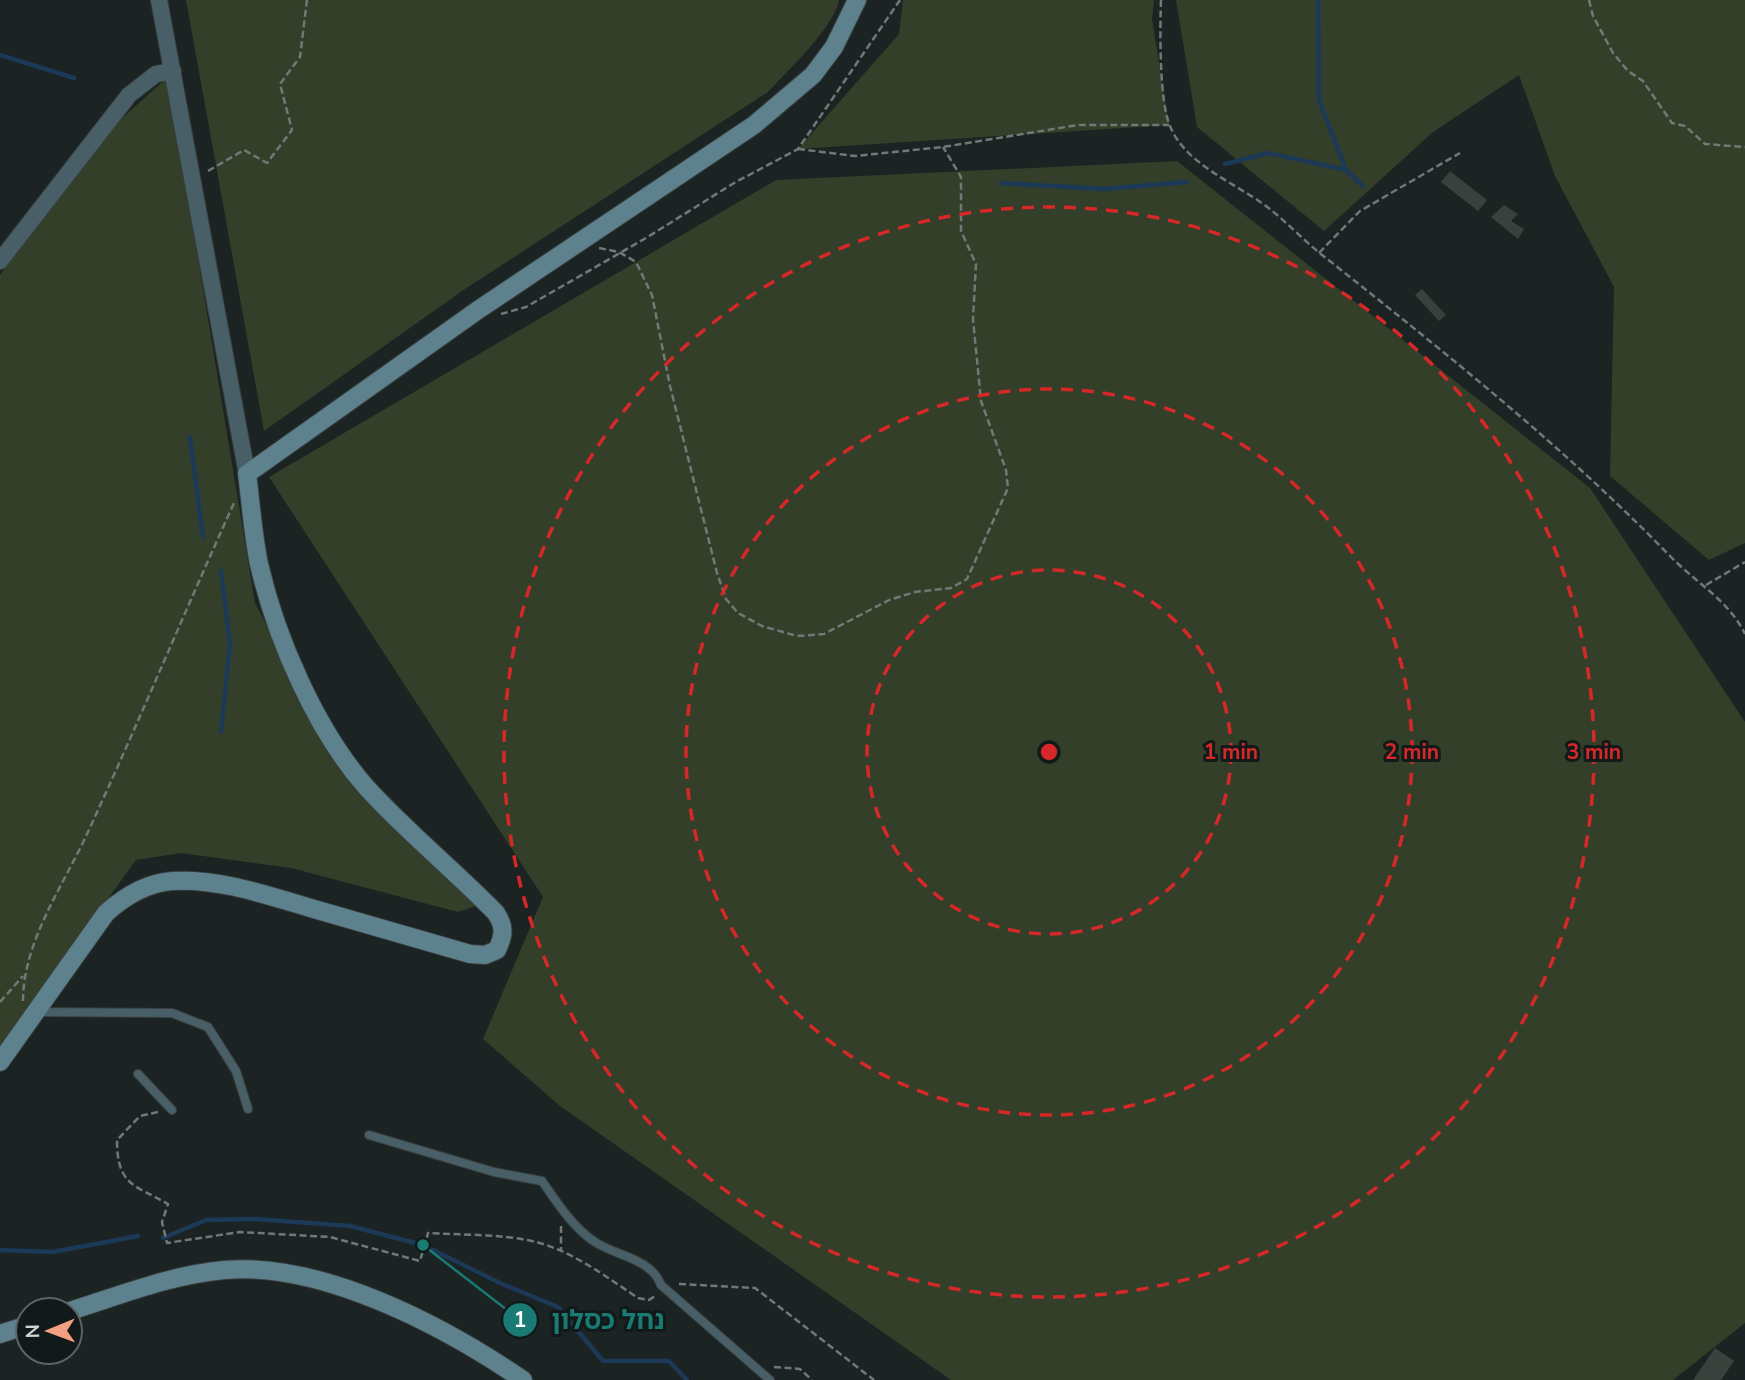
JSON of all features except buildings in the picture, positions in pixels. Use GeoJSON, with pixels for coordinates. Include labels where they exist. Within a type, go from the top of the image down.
{"type":"FeatureCollection","features":[{"type":"Feature","properties":{"kind":"main road"},"geometry":{"type":"LineString","coordinates":[[0,1062],[30,1008],[106,913],[123,898],[142,888],[169,881],[192,881],[252,891],[470,954],[485,955],[497,950],[503,937],[503,924],[496,914],[366,787],[323,725],[299,677],[273,611],[259,563],[247,474],[478,310],[754,125],[813,75],[834,47],[858,0]]}},
{"type":"Feature","properties":{"kind":"main road"},"geometry":{"type":"LineString","coordinates":[[84,1307],[143,1286],[197,1274],[224,1270],[292,1272],[360,1294],[440,1331],[523,1380]]}},
{"type":"Feature","properties":{"kind":"street"},"geometry":{"type":"LineString","coordinates":[[159,0],[247,474]]}},
{"type":"Feature","properties":{"kind":"street"},"geometry":{"type":"LineString","coordinates":[[0,261],[129,95],[156,74],[173,71]]}},
{"type":"Feature","properties":{"kind":"lane"},"geometry":{"type":"LineString","coordinates":[[30,1008],[173,1013],[208,1027],[236,1071],[248,1109]]}},
{"type":"Feature","properties":{"kind":"lane"},"geometry":{"type":"LineString","coordinates":[[138,1074],[172,1110]]}},
{"type":"Feature","properties":{"kind":"lane"},"geometry":{"type":"LineString","coordinates":[[369,1135],[494,1171],[542,1181],[561,1207],[594,1242],[647,1266],[657,1275],[661,1285],[770,1380]]}},
{"type":"Feature","properties":{"kind":"path"},"geometry":{"type":"LineString","coordinates":[[193,180],[244,150],[267,163],[292,131],[280,85],[300,57],[307,0]]}},
{"type":"Feature","properties":{"kind":"path"},"geometry":{"type":"LineString","coordinates":[[478,310],[505,314],[526,307],[798,149],[900,0]]}},
{"type":"Feature","properties":{"kind":"path"},"geometry":{"type":"LineString","coordinates":[[1161,0],[1159,40],[1169,125],[1179,141],[1202,163],[1266,206],[1319,253],[1492,389],[1614,498],[1687,572],[1706,585],[1737,618],[1745,634]]}},
{"type":"Feature","properties":{"kind":"path"},"geometry":{"type":"LineString","coordinates":[[1588,0],[1593,16],[1613,52],[1628,71],[1643,81],[1672,123],[1685,126],[1705,144],[1745,148]]}},
{"type":"Feature","properties":{"kind":"path"},"geometry":{"type":"LineString","coordinates":[[798,149],[855,156],[943,147],[1078,125],[1169,125]]}},
{"type":"Feature","properties":{"kind":"path"},"geometry":{"type":"LineString","coordinates":[[576,244],[619,252],[636,262],[652,295],[670,386],[726,598],[738,613],[762,626],[797,636],[824,634],[888,600],[915,592],[951,588],[967,579],[1007,498],[1006,470],[981,401],[972,319],[976,264],[961,232],[961,177],[943,147]]}},
{"type":"Feature","properties":{"kind":"path"},"geometry":{"type":"LineString","coordinates":[[1319,253],[1360,211],[1460,153]]}},
{"type":"Feature","properties":{"kind":"path"},"geometry":{"type":"LineString","coordinates":[[0,1002],[23,976],[236,498]]}},
{"type":"Feature","properties":{"kind":"path"},"geometry":{"type":"LineString","coordinates":[[1706,585],[1745,562]]}},
{"type":"Feature","properties":{"kind":"path"},"geometry":{"type":"LineString","coordinates":[[23,976],[30,1008]]}},
{"type":"Feature","properties":{"kind":"path"},"geometry":{"type":"LineString","coordinates":[[172,1110],[139,1116],[117,1140],[118,1163],[130,1184],[168,1204],[162,1222],[167,1242],[240,1232],[330,1237],[419,1261],[428,1233],[532,1241],[561,1251],[638,1298],[649,1300],[656,1296],[661,1285],[702,1283],[755,1288],[874,1380]]}},
{"type":"Feature","properties":{"kind":"path"},"geometry":{"type":"LineString","coordinates":[[561,1207],[561,1251]]}},
{"type":"Feature","properties":{"kind":"path"},"geometry":{"type":"LineString","coordinates":[[754,1365],[800,1369],[813,1380]]}},
{"type":"Feature","properties":{"kind":"green space"},"geometry":{"type":"Polygon","coordinates":[[[186,0],[839,0],[820,36],[768,92],[465,289],[264,431],[186,0]]]}},
{"type":"Feature","properties":{"kind":"green space"},"geometry":{"type":"Polygon","coordinates":[[[903,0],[1154,0],[1152,19],[1169,125],[798,149],[899,34],[903,0]]]}},
{"type":"Feature","properties":{"kind":"green space"},"geometry":{"type":"Polygon","coordinates":[[[1176,0],[1745,0],[1745,543],[1709,560],[1610,476],[1614,287],[1555,176],[1519,75],[1433,132],[1324,231],[1197,127],[1176,0]]]}},
{"type":"Feature","properties":{"kind":"green space"},"geometry":{"type":"Polygon","coordinates":[[[168,77],[255,603],[339,762],[476,906],[458,912],[291,868],[181,853],[136,860],[0,1048],[0,275],[111,128],[168,77]]]}},
{"type":"Feature","properties":{"kind":"green space"},"geometry":{"type":"Polygon","coordinates":[[[1177,161],[1590,488],[1745,722],[1745,1323],[1673,1380],[951,1380],[560,1106],[483,1039],[543,897],[269,477],[776,180],[1177,161]]]}},
{"type":"Feature","properties":{"kind":"waterway"},"geometry":{"type":"LineString","coordinates":[[1318,0],[1319,100],[1346,170],[1363,186]]}},
{"type":"Feature","properties":{"kind":"waterway"},"geometry":{"type":"LineString","coordinates":[[0,55],[74,78]]}},
{"type":"Feature","properties":{"kind":"waterway"},"geometry":{"type":"LineString","coordinates":[[1225,164],[1269,153],[1346,170]]}},
{"type":"Feature","properties":{"kind":"waterway"},"geometry":{"type":"LineString","coordinates":[[1001,183],[1104,189],[1187,182]]}},
{"type":"Feature","properties":{"kind":"waterway"},"geometry":{"type":"LineString","coordinates":[[190,437],[203,537]]}},
{"type":"Feature","properties":{"kind":"waterway"},"geometry":{"type":"LineString","coordinates":[[221,571],[230,644],[221,732]]}},
{"type":"Feature","properties":{"kind":"waterway"},"geometry":{"type":"LineString","coordinates":[[163,1238],[206,1220],[255,1219],[350,1226],[423,1245],[500,1283],[558,1307],[603,1361],[669,1361],[687,1380]]}},
{"type":"Feature","properties":{"kind":"waterway"},"geometry":{"type":"LineString","coordinates":[[0,1250],[53,1252],[138,1236]]}},
{"type":"Feature","properties":{"kind":"place","name":"נחל כסלון"},"geometry":{"type":"Point","coordinates":[423,1245]}}]}
